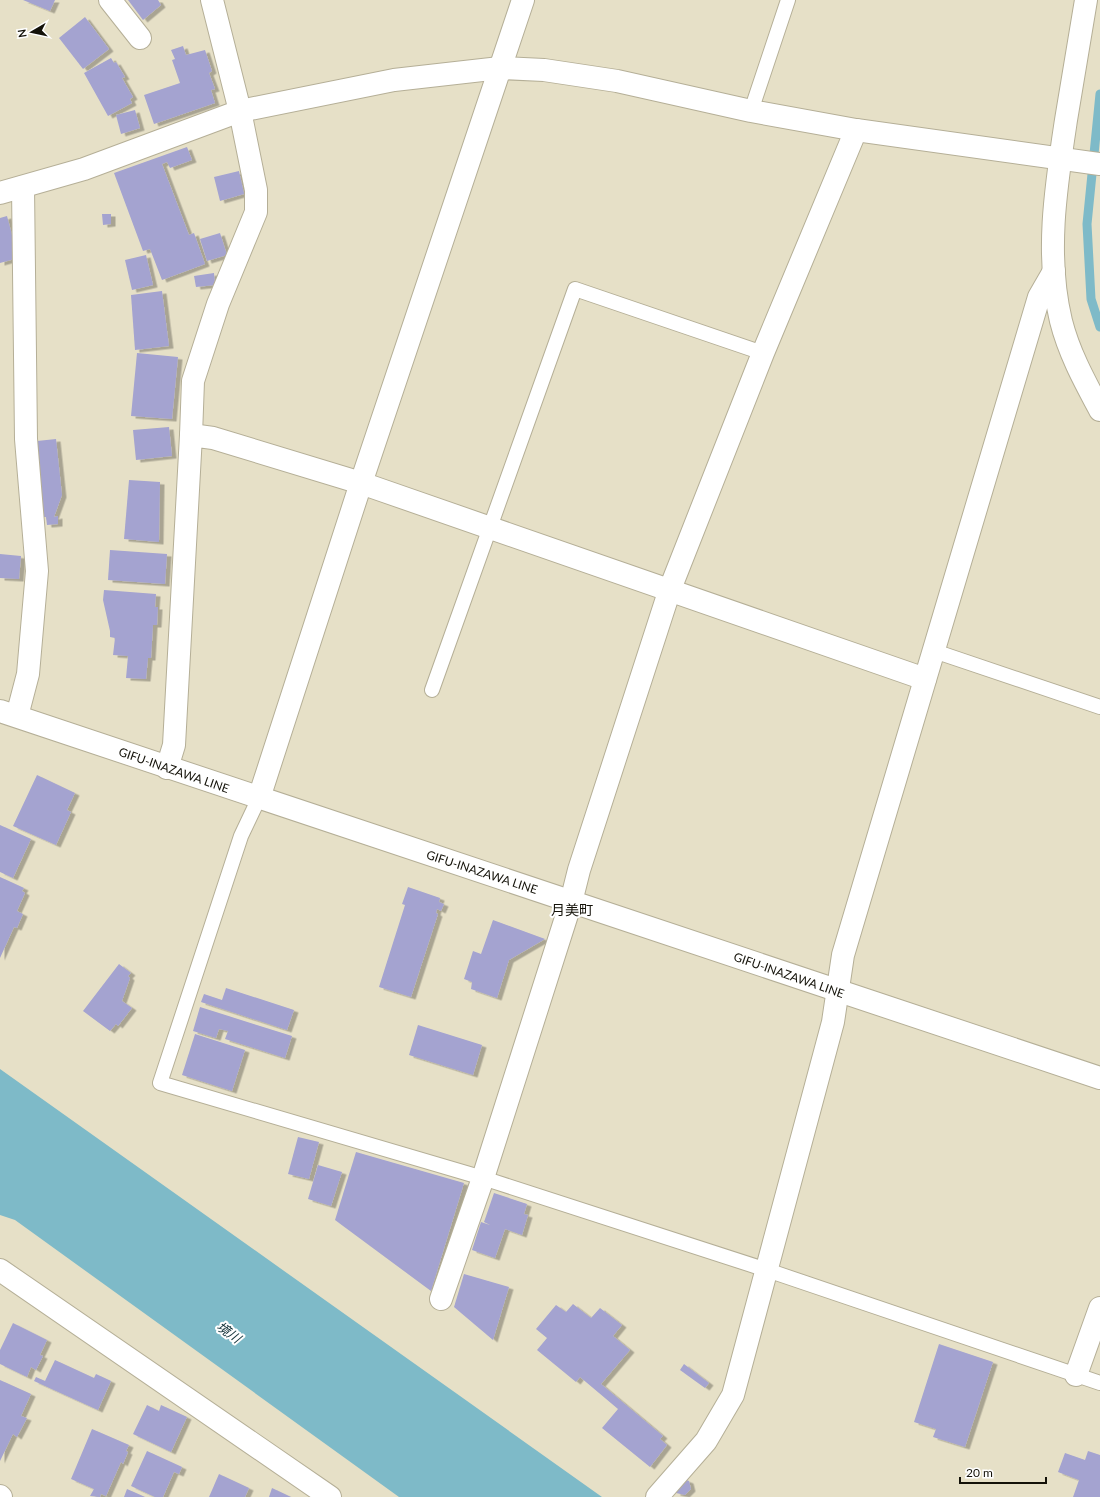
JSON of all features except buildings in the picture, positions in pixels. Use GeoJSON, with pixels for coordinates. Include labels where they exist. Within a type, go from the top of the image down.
{"type":"FeatureCollection","features":[{"type":"Feature","properties":{"kind":"street"},"geometry":{"type":"LineString","coordinates":[[110,0],[140,38]]}},
{"type":"Feature","properties":{"kind":"street"},"geometry":{"type":"LineString","coordinates":[[167,768],[174,745],[193,381],[218,304],[256,212],[256,190],[240,111],[212,0]]}},
{"type":"Feature","properties":{"kind":"street"},"geometry":{"type":"LineString","coordinates":[[259,798],[361,483],[523,0]]}},
{"type":"Feature","properties":{"kind":"street"},"geometry":{"type":"LineString","coordinates":[[1086,0],[1068,160],[1052,238],[1054,271],[1061,321],[1076,363],[1100,410]]}},
{"type":"Feature","properties":{"kind":"street"},"geometry":{"type":"LineString","coordinates":[[0,193],[84,169],[240,111],[394,80],[500,68],[544,70],[617,81],[751,111],[856,130],[1100,164]]}},
{"type":"Feature","properties":{"kind":"street"},"geometry":{"type":"LineString","coordinates":[[441,1299],[483,1178],[571,902],[582,862],[670,589],[763,353],[856,130]]}},
{"type":"Feature","properties":{"kind":"street"},"geometry":{"type":"LineString","coordinates":[[5,715],[28,674],[37,571],[26,439],[23,187]]}},
{"type":"Feature","properties":{"kind":"street"},"geometry":{"type":"LineString","coordinates":[[657,1497],[706,1441],[733,1395],[833,1022],[843,955],[1039,297],[1054,271]]}},
{"type":"Feature","properties":{"kind":"street"},"geometry":{"type":"LineString","coordinates":[[191,436],[213,438],[361,483],[926,679]]}},
{"type":"Feature","properties":{"kind":"street","name":"GIFU-INAZAWA LINE"},"geometry":{"type":"LineString","coordinates":[[5,715],[1100,1078]]}},
{"type":"Feature","properties":{"kind":"street"},"geometry":{"type":"LineString","coordinates":[[0,1270],[330,1497]]}},
{"type":"Feature","properties":{"kind":"street"},"geometry":{"type":"LineString","coordinates":[[1076,1375],[1100,1308]]}},
{"type":"Feature","properties":{"kind":"lane"},"geometry":{"type":"LineString","coordinates":[[751,111],[788,0]]}},
{"type":"Feature","properties":{"kind":"lane"},"geometry":{"type":"LineString","coordinates":[[432,690],[575,289],[763,353]]}},
{"type":"Feature","properties":{"kind":"lane"},"geometry":{"type":"LineString","coordinates":[[934,651],[1100,707]]}},
{"type":"Feature","properties":{"kind":"lane"},"geometry":{"type":"LineString","coordinates":[[259,798],[241,836],[160,1083],[483,1178],[767,1270],[1100,1383]]}},
{"type":"Feature","properties":{"kind":"water","name":"境川"},"geometry":{"type":"Polygon","coordinates":[[[0,1069],[602,1497],[399,1497],[15,1220],[0,1215],[0,1069]]]}},
{"type":"Feature","properties":{"kind":"waterway"},"geometry":{"type":"LineString","coordinates":[[1100,94],[1087,224],[1091,299],[1100,327]]}},
{"type":"Feature","properties":{"kind":"district","name":"月美町"},"geometry":{"type":"Point","coordinates":[572,909]}}]}
